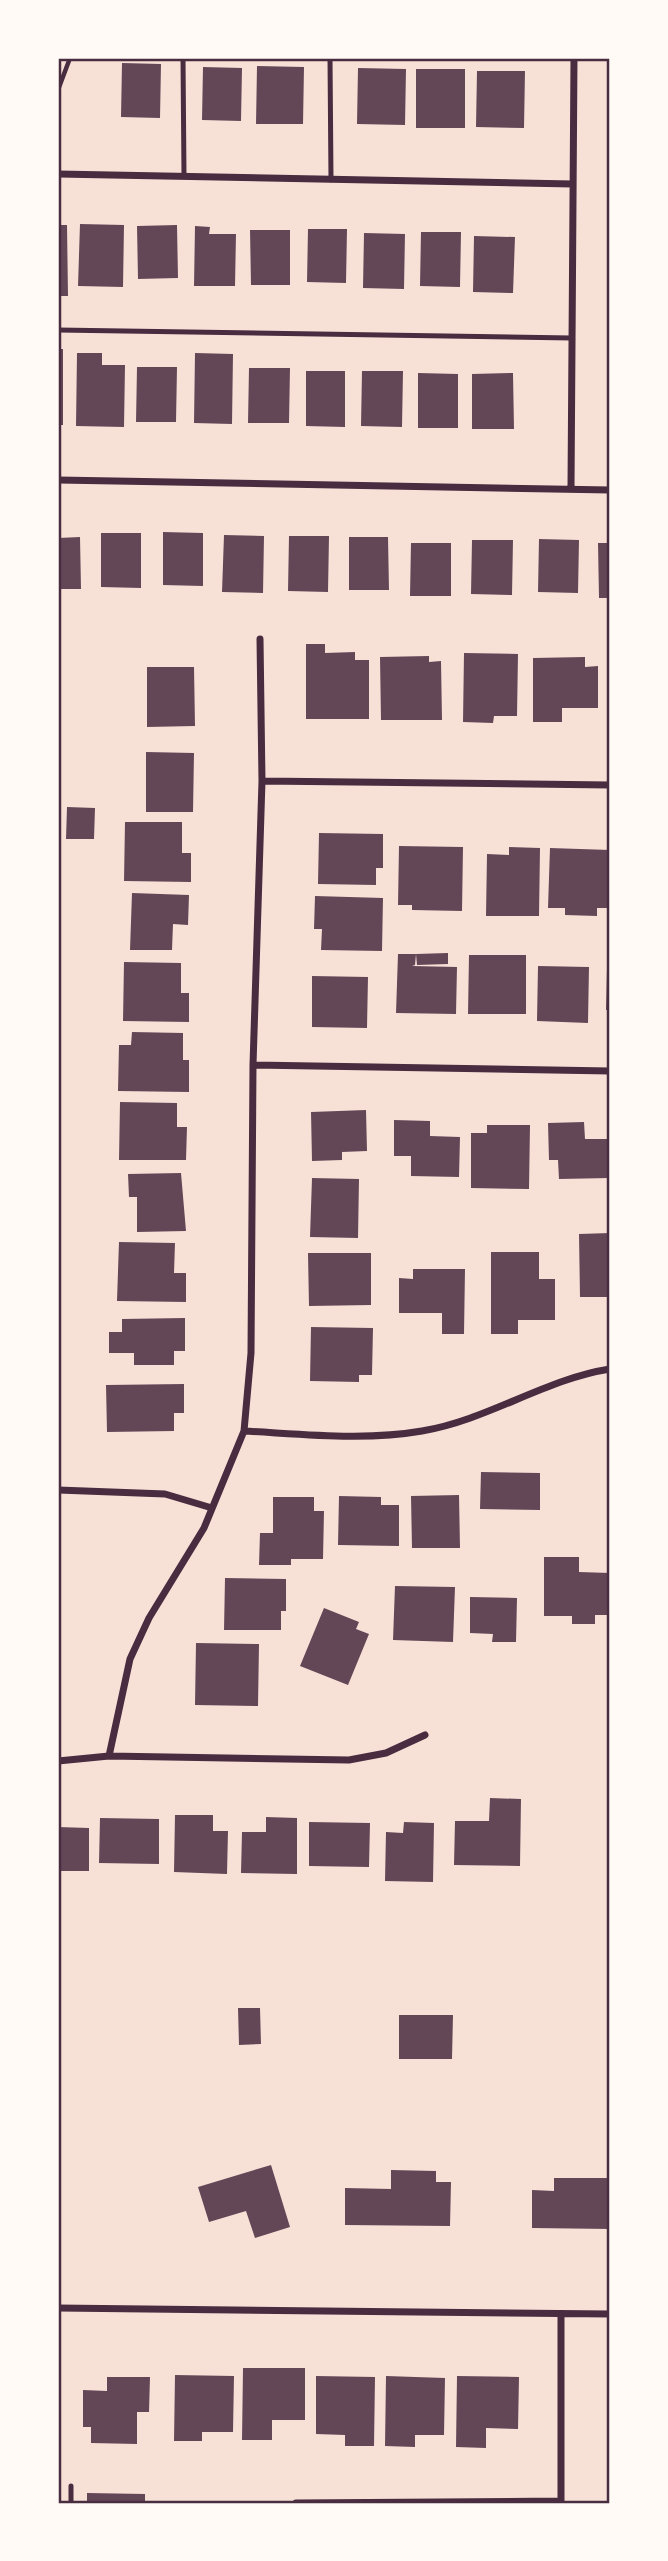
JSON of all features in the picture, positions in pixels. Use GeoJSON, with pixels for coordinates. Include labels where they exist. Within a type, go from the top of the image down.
{"type":"FeatureCollection","features":[{"type":"Feature","properties":{"kind":"street"},"geometry":{"type":"LineString","coordinates":[[570,488],[574,58]]}},
{"type":"Feature","properties":{"kind":"street"},"geometry":{"type":"LineString","coordinates":[[58,174],[573,184]]}},
{"type":"Feature","properties":{"kind":"street"},"geometry":{"type":"LineString","coordinates":[[58,480],[610,490]]}},
{"type":"Feature","properties":{"kind":"street"},"geometry":{"type":"LineString","coordinates":[[109,1756],[130,1660],[149,1618],[204,1528],[244,1432],[251,1353],[253,1065],[262,781],[260,639]]}},
{"type":"Feature","properties":{"kind":"street"},"geometry":{"type":"LineString","coordinates":[[262,781],[610,785]]}},
{"type":"Feature","properties":{"kind":"street"},"geometry":{"type":"LineString","coordinates":[[253,1065],[610,1071]]}},
{"type":"Feature","properties":{"kind":"street"},"geometry":{"type":"LineString","coordinates":[[244,1432],[395,1434],[423,1431],[506,1406],[583,1373],[610,1369]]}},
{"type":"Feature","properties":{"kind":"street"},"geometry":{"type":"LineString","coordinates":[[58,1490],[165,1494],[212,1508]]}},
{"type":"Feature","properties":{"kind":"street"},"geometry":{"type":"LineString","coordinates":[[58,1761],[109,1756],[349,1760],[386,1753],[425,1735]]}},
{"type":"Feature","properties":{"kind":"street"},"geometry":{"type":"LineString","coordinates":[[58,2308],[610,2314]]}},
{"type":"Feature","properties":{"kind":"street"},"geometry":{"type":"LineString","coordinates":[[296,2503],[561,2502],[561,2314]]}},
{"type":"Feature","properties":{"kind":"lane"},"geometry":{"type":"LineString","coordinates":[[183,58],[184,176]]}},
{"type":"Feature","properties":{"kind":"lane"},"geometry":{"type":"LineString","coordinates":[[330,58],[331,180]]}},
{"type":"Feature","properties":{"kind":"lane"},"geometry":{"type":"LineString","coordinates":[[58,330],[572,338]]}},
{"type":"Feature","properties":{"kind":"lane"},"geometry":{"type":"LineString","coordinates":[[71,2486],[71,2503]]}},
{"type":"Feature","properties":{"kind":"path"},"geometry":{"type":"LineString","coordinates":[[58,90],[70,58]]}},
{"type":"Feature","properties":{"kind":"building"},"geometry":{"type":"Polygon","coordinates":[[[122,63],[161,64],[160,118],[121,117],[122,63]]]}},
{"type":"Feature","properties":{"kind":"building"},"geometry":{"type":"Polygon","coordinates":[[[257,66],[304,67],[303,124],[256,124],[257,66]]]}},
{"type":"Feature","properties":{"kind":"building"},"geometry":{"type":"Polygon","coordinates":[[[203,67],[242,68],[241,121],[202,120],[203,67]]]}},
{"type":"Feature","properties":{"kind":"building"},"geometry":{"type":"Polygon","coordinates":[[[358,68],[406,69],[405,125],[357,124],[358,68]]]}},
{"type":"Feature","properties":{"kind":"building"},"geometry":{"type":"Polygon","coordinates":[[[416,69],[465,69],[465,128],[416,128],[416,69]]]}},
{"type":"Feature","properties":{"kind":"building"},"geometry":{"type":"Polygon","coordinates":[[[477,71],[525,71],[524,128],[476,127],[477,71]]]}},
{"type":"Feature","properties":{"kind":"building"},"geometry":{"type":"Polygon","coordinates":[[[80,224],[124,225],[123,287],[78,286],[80,224]]]}},
{"type":"Feature","properties":{"kind":"building"},"geometry":{"type":"Polygon","coordinates":[[[58,225],[67,225],[68,296],[58,296],[58,225]]]}},
{"type":"Feature","properties":{"kind":"building"},"geometry":{"type":"Polygon","coordinates":[[[177,225],[178,278],[138,279],[137,226],[177,225]]]}},
{"type":"Feature","properties":{"kind":"building"},"geometry":{"type":"Polygon","coordinates":[[[195,226],[210,227],[209,234],[236,234],[235,286],[194,286],[195,226]]]}},
{"type":"Feature","properties":{"kind":"building"},"geometry":{"type":"Polygon","coordinates":[[[308,229],[347,229],[346,283],[307,282],[308,229]]]}},
{"type":"Feature","properties":{"kind":"building"},"geometry":{"type":"Polygon","coordinates":[[[250,230],[290,230],[290,285],[251,285],[250,230]]]}},
{"type":"Feature","properties":{"kind":"building"},"geometry":{"type":"Polygon","coordinates":[[[421,232],[461,232],[460,287],[420,286],[421,232]]]}},
{"type":"Feature","properties":{"kind":"building"},"geometry":{"type":"Polygon","coordinates":[[[364,233],[405,234],[404,289],[363,288],[364,233]]]}},
{"type":"Feature","properties":{"kind":"building"},"geometry":{"type":"Polygon","coordinates":[[[474,236],[515,237],[513,293],[473,292],[474,236]]]}},
{"type":"Feature","properties":{"kind":"building"},"geometry":{"type":"Polygon","coordinates":[[[58,349],[63,349],[63,425],[58,425],[58,349]]]}},
{"type":"Feature","properties":{"kind":"building"},"geometry":{"type":"Polygon","coordinates":[[[77,353],[102,353],[102,365],[125,365],[124,427],[76,426],[77,353]]]}},
{"type":"Feature","properties":{"kind":"building"},"geometry":{"type":"Polygon","coordinates":[[[195,353],[233,354],[232,424],[194,423],[195,353]]]}},
{"type":"Feature","properties":{"kind":"building"},"geometry":{"type":"Polygon","coordinates":[[[137,367],[177,367],[176,422],[136,422],[137,367]]]}},
{"type":"Feature","properties":{"kind":"building"},"geometry":{"type":"Polygon","coordinates":[[[249,368],[290,368],[289,423],[248,423],[249,368]]]}},
{"type":"Feature","properties":{"kind":"building"},"geometry":{"type":"Polygon","coordinates":[[[306,371],[345,371],[345,427],[306,426],[306,371]]]}},
{"type":"Feature","properties":{"kind":"building"},"geometry":{"type":"Polygon","coordinates":[[[362,371],[403,371],[402,427],[361,426],[362,371]]]}},
{"type":"Feature","properties":{"kind":"building"},"geometry":{"type":"Polygon","coordinates":[[[418,373],[458,374],[458,428],[418,428],[418,373]]]}},
{"type":"Feature","properties":{"kind":"building"},"geometry":{"type":"Polygon","coordinates":[[[513,373],[514,429],[472,429],[472,374],[513,373]]]}},
{"type":"Feature","properties":{"kind":"building"},"geometry":{"type":"Polygon","coordinates":[[[163,532],[203,533],[203,586],[163,585],[163,532]]]}},
{"type":"Feature","properties":{"kind":"building"},"geometry":{"type":"Polygon","coordinates":[[[101,533],[141,533],[141,588],[101,587],[101,533]]]}},
{"type":"Feature","properties":{"kind":"building"},"geometry":{"type":"Polygon","coordinates":[[[224,535],[264,536],[263,593],[222,592],[224,535]]]}},
{"type":"Feature","properties":{"kind":"building"},"geometry":{"type":"Polygon","coordinates":[[[289,536],[329,536],[328,592],[288,591],[289,536]]]}},
{"type":"Feature","properties":{"kind":"building"},"geometry":{"type":"Polygon","coordinates":[[[80,537],[81,589],[58,589],[58,538],[80,537]]]}},
{"type":"Feature","properties":{"kind":"building"},"geometry":{"type":"Polygon","coordinates":[[[349,537],[388,537],[389,590],[349,590],[349,537]]]}},
{"type":"Feature","properties":{"kind":"building"},"geometry":{"type":"Polygon","coordinates":[[[539,539],[579,540],[578,593],[538,592],[539,539]]]}},
{"type":"Feature","properties":{"kind":"building"},"geometry":{"type":"Polygon","coordinates":[[[472,540],[513,540],[512,595],[471,594],[472,540]]]}},
{"type":"Feature","properties":{"kind":"building"},"geometry":{"type":"Polygon","coordinates":[[[411,543],[451,543],[451,596],[410,596],[411,543]]]}},
{"type":"Feature","properties":{"kind":"building"},"geometry":{"type":"Polygon","coordinates":[[[598,543],[610,543],[610,598],[599,598],[598,543]]]}},
{"type":"Feature","properties":{"kind":"building"},"geometry":{"type":"Polygon","coordinates":[[[306,644],[325,644],[325,653],[355,652],[355,660],[369,660],[369,719],[306,719],[306,644]]]}},
{"type":"Feature","properties":{"kind":"building"},"geometry":{"type":"Polygon","coordinates":[[[464,653],[518,654],[517,716],[494,716],[493,723],[463,722],[464,653]]]}},
{"type":"Feature","properties":{"kind":"building"},"geometry":{"type":"Polygon","coordinates":[[[429,656],[429,662],[441,661],[442,720],[381,720],[380,657],[429,656]]]}},
{"type":"Feature","properties":{"kind":"building"},"geometry":{"type":"Polygon","coordinates":[[[585,657],[585,667],[598,666],[598,708],[562,708],[562,722],[533,722],[533,658],[585,657]]]}},
{"type":"Feature","properties":{"kind":"building"},"geometry":{"type":"Polygon","coordinates":[[[147,667],[194,667],[195,726],[147,727],[147,667]]]}},
{"type":"Feature","properties":{"kind":"building"},"geometry":{"type":"Polygon","coordinates":[[[146,752],[194,753],[193,812],[146,812],[146,752]]]}},
{"type":"Feature","properties":{"kind":"building"},"geometry":{"type":"Polygon","coordinates":[[[67,807],[95,808],[94,839],[66,839],[67,807]]]}},
{"type":"Feature","properties":{"kind":"building"},"geometry":{"type":"Polygon","coordinates":[[[125,822],[182,822],[182,853],[191,853],[191,882],[124,881],[125,822]]]}},
{"type":"Feature","properties":{"kind":"building"},"geometry":{"type":"Polygon","coordinates":[[[319,833],[383,834],[383,868],[376,868],[376,885],[318,884],[319,833]]]}},
{"type":"Feature","properties":{"kind":"building"},"geometry":{"type":"Polygon","coordinates":[[[399,846],[463,847],[462,911],[412,910],[412,905],[398,905],[399,846]]]}},
{"type":"Feature","properties":{"kind":"building"},"geometry":{"type":"Polygon","coordinates":[[[509,847],[540,848],[539,916],[486,916],[487,854],[509,855],[509,847]]]}},
{"type":"Feature","properties":{"kind":"building"},"geometry":{"type":"Polygon","coordinates":[[[550,848],[610,850],[610,908],[597,908],[597,916],[565,915],[565,908],[548,908],[550,848]]]}},
{"type":"Feature","properties":{"kind":"building"},"geometry":{"type":"Polygon","coordinates":[[[132,893],[189,895],[188,925],[173,924],[172,950],[130,950],[132,893]]]}},
{"type":"Feature","properties":{"kind":"building"},"geometry":{"type":"Polygon","coordinates":[[[315,896],[383,898],[382,951],[321,950],[322,929],[314,929],[315,896]]]}},
{"type":"Feature","properties":{"kind":"building"},"geometry":{"type":"Polygon","coordinates":[[[448,953],[448,964],[417,965],[416,954],[448,953]]]}},
{"type":"Feature","properties":{"kind":"building"},"geometry":{"type":"Polygon","coordinates":[[[398,954],[416,954],[415,965],[412,966],[457,967],[456,1014],[396,1013],[398,954]]]}},
{"type":"Feature","properties":{"kind":"building"},"geometry":{"type":"Polygon","coordinates":[[[469,955],[526,955],[526,1014],[468,1014],[469,955]]]}},
{"type":"Feature","properties":{"kind":"building"},"geometry":{"type":"Polygon","coordinates":[[[124,962],[181,963],[181,993],[189,993],[189,1022],[123,1021],[124,962]]]}},
{"type":"Feature","properties":{"kind":"building"},"geometry":{"type":"Polygon","coordinates":[[[538,966],[589,967],[588,1023],[537,1021],[538,966]]]}},
{"type":"Feature","properties":{"kind":"building"},"geometry":{"type":"Polygon","coordinates":[[[607,969],[610,970],[610,1010],[606,1010],[607,969]]]}},
{"type":"Feature","properties":{"kind":"building"},"geometry":{"type":"Polygon","coordinates":[[[312,976],[368,977],[367,1028],[312,1027],[312,976]]]}},
{"type":"Feature","properties":{"kind":"building"},"geometry":{"type":"Polygon","coordinates":[[[132,1032],[183,1033],[183,1060],[189,1060],[189,1092],[118,1091],[119,1045],[131,1045],[132,1032]]]}},
{"type":"Feature","properties":{"kind":"building"},"geometry":{"type":"Polygon","coordinates":[[[120,1102],[177,1103],[177,1127],[187,1127],[186,1160],[119,1160],[120,1102]]]}},
{"type":"Feature","properties":{"kind":"building"},"geometry":{"type":"Polygon","coordinates":[[[366,1110],[367,1151],[342,1152],[342,1160],[312,1161],[311,1112],[366,1110]]]}},
{"type":"Feature","properties":{"kind":"building"},"geometry":{"type":"Polygon","coordinates":[[[394,1120],[430,1121],[430,1136],[460,1137],[459,1177],[411,1176],[411,1156],[394,1156],[394,1120]]]}},
{"type":"Feature","properties":{"kind":"building"},"geometry":{"type":"Polygon","coordinates":[[[584,1122],[585,1139],[610,1139],[610,1178],[559,1179],[558,1160],[549,1160],[548,1123],[584,1122]]]}},
{"type":"Feature","properties":{"kind":"building"},"geometry":{"type":"Polygon","coordinates":[[[487,1125],[530,1125],[529,1189],[471,1188],[471,1133],[487,1133],[487,1125]]]}},
{"type":"Feature","properties":{"kind":"building"},"geometry":{"type":"Polygon","coordinates":[[[181,1173],[186,1231],[137,1232],[137,1197],[129,1197],[128,1174],[181,1173]]]}},
{"type":"Feature","properties":{"kind":"building"},"geometry":{"type":"Polygon","coordinates":[[[312,1178],[359,1179],[358,1238],[310,1237],[312,1178]]]}},
{"type":"Feature","properties":{"kind":"building"},"geometry":{"type":"Polygon","coordinates":[[[610,1233],[610,1297],[580,1297],[579,1234],[610,1233]]]}},
{"type":"Feature","properties":{"kind":"building"},"geometry":{"type":"Polygon","coordinates":[[[119,1242],[175,1243],[174,1273],[186,1273],[186,1302],[117,1301],[119,1242]]]}},
{"type":"Feature","properties":{"kind":"building"},"geometry":{"type":"Polygon","coordinates":[[[491,1252],[539,1252],[539,1279],[555,1279],[555,1320],[518,1320],[518,1334],[491,1334],[491,1252]]]}},
{"type":"Feature","properties":{"kind":"building"},"geometry":{"type":"Polygon","coordinates":[[[308,1253],[371,1253],[371,1305],[309,1306],[308,1253]]]}},
{"type":"Feature","properties":{"kind":"building"},"geometry":{"type":"Polygon","coordinates":[[[413,1269],[465,1269],[464,1334],[442,1334],[442,1313],[399,1313],[399,1278],[413,1279],[413,1269]]]}},
{"type":"Feature","properties":{"kind":"building"},"geometry":{"type":"Polygon","coordinates":[[[185,1318],[185,1351],[174,1351],[174,1365],[134,1365],[134,1353],[109,1353],[109,1332],[122,1332],[122,1319],[185,1318]]]}},
{"type":"Feature","properties":{"kind":"building"},"geometry":{"type":"Polygon","coordinates":[[[311,1327],[373,1328],[372,1375],[359,1375],[359,1382],[310,1381],[311,1327]]]}},
{"type":"Feature","properties":{"kind":"building"},"geometry":{"type":"Polygon","coordinates":[[[184,1384],[184,1413],[174,1413],[174,1431],[107,1432],[106,1385],[184,1384]]]}},
{"type":"Feature","properties":{"kind":"building"},"geometry":{"type":"Polygon","coordinates":[[[481,1472],[540,1473],[540,1510],[480,1509],[481,1472]]]}},
{"type":"Feature","properties":{"kind":"building"},"geometry":{"type":"Polygon","coordinates":[[[459,1495],[460,1548],[412,1548],[411,1496],[459,1495]]]}},
{"type":"Feature","properties":{"kind":"building"},"geometry":{"type":"Polygon","coordinates":[[[339,1496],[381,1497],[381,1505],[399,1505],[399,1546],[338,1545],[339,1496]]]}},
{"type":"Feature","properties":{"kind":"building"},"geometry":{"type":"Polygon","coordinates":[[[273,1497],[314,1497],[314,1511],[324,1511],[323,1559],[291,1559],[291,1565],[259,1565],[260,1533],[273,1533],[273,1497]]]}},
{"type":"Feature","properties":{"kind":"building"},"geometry":{"type":"Polygon","coordinates":[[[544,1557],[579,1557],[579,1572],[610,1573],[610,1615],[595,1615],[595,1624],[572,1624],[572,1616],[544,1616],[544,1557]]]}},
{"type":"Feature","properties":{"kind":"building"},"geometry":{"type":"Polygon","coordinates":[[[225,1578],[286,1579],[286,1611],[281,1611],[281,1630],[224,1630],[225,1578]]]}},
{"type":"Feature","properties":{"kind":"building"},"geometry":{"type":"Polygon","coordinates":[[[395,1586],[455,1587],[453,1642],[393,1640],[395,1586]]]}},
{"type":"Feature","properties":{"kind":"building"},"geometry":{"type":"Polygon","coordinates":[[[470,1597],[517,1598],[516,1642],[492,1642],[493,1634],[470,1633],[470,1597]]]}},
{"type":"Feature","properties":{"kind":"building"},"geometry":{"type":"Polygon","coordinates":[[[324,1608],[359,1622],[356,1629],[369,1634],[348,1685],[300,1666],[324,1608]]]}},
{"type":"Feature","properties":{"kind":"building"},"geometry":{"type":"Polygon","coordinates":[[[196,1643],[259,1644],[258,1706],[195,1705],[196,1643]]]}},
{"type":"Feature","properties":{"kind":"building"},"geometry":{"type":"Polygon","coordinates":[[[490,1798],[521,1799],[520,1866],[454,1865],[455,1821],[489,1821],[490,1798]]]}},
{"type":"Feature","properties":{"kind":"building"},"geometry":{"type":"Polygon","coordinates":[[[175,1815],[213,1815],[213,1831],[228,1831],[227,1874],[174,1872],[175,1815]]]}},
{"type":"Feature","properties":{"kind":"building"},"geometry":{"type":"Polygon","coordinates":[[[266,1817],[297,1818],[297,1874],[241,1873],[242,1832],[266,1832],[266,1817]]]}},
{"type":"Feature","properties":{"kind":"building"},"geometry":{"type":"Polygon","coordinates":[[[100,1818],[159,1819],[159,1864],[99,1863],[100,1818]]]}},
{"type":"Feature","properties":{"kind":"building"},"geometry":{"type":"Polygon","coordinates":[[[309,1822],[370,1823],[369,1867],[309,1866],[309,1822]]]}},
{"type":"Feature","properties":{"kind":"building"},"geometry":{"type":"Polygon","coordinates":[[[404,1822],[434,1823],[433,1882],[385,1881],[386,1832],[403,1833],[404,1822]]]}},
{"type":"Feature","properties":{"kind":"building"},"geometry":{"type":"Polygon","coordinates":[[[58,1827],[89,1828],[89,1871],[58,1871],[58,1827]]]}},
{"type":"Feature","properties":{"kind":"building"},"geometry":{"type":"Polygon","coordinates":[[[238,2008],[260,2008],[261,2044],[239,2045],[238,2008]]]}},
{"type":"Feature","properties":{"kind":"building"},"geometry":{"type":"Polygon","coordinates":[[[399,2015],[453,2015],[452,2059],[399,2059],[399,2015]]]}},
{"type":"Feature","properties":{"kind":"building"},"geometry":{"type":"Polygon","coordinates":[[[271,2165],[290,2227],[255,2238],[246,2211],[209,2222],[198,2187],[271,2165]]]}},
{"type":"Feature","properties":{"kind":"building"},"geometry":{"type":"Polygon","coordinates":[[[391,2170],[436,2171],[436,2182],[451,2182],[450,2226],[345,2225],[345,2188],[391,2189],[391,2170]]]}},
{"type":"Feature","properties":{"kind":"building"},"geometry":{"type":"Polygon","coordinates":[[[554,2178],[610,2178],[610,2229],[532,2228],[532,2190],[554,2191],[554,2178]]]}},
{"type":"Feature","properties":{"kind":"building"},"geometry":{"type":"Polygon","coordinates":[[[243,2368],[305,2368],[305,2420],[272,2420],[272,2440],[242,2440],[243,2368]]]}},
{"type":"Feature","properties":{"kind":"building"},"geometry":{"type":"Polygon","coordinates":[[[175,2375],[234,2376],[233,2432],[202,2432],[202,2441],[174,2441],[175,2375]]]}},
{"type":"Feature","properties":{"kind":"building"},"geometry":{"type":"Polygon","coordinates":[[[316,2376],[375,2377],[374,2446],[345,2446],[345,2435],[316,2434],[316,2376]]]}},
{"type":"Feature","properties":{"kind":"building"},"geometry":{"type":"Polygon","coordinates":[[[386,2376],[445,2378],[444,2435],[415,2435],[415,2447],[385,2446],[386,2376]]]}},
{"type":"Feature","properties":{"kind":"building"},"geometry":{"type":"Polygon","coordinates":[[[457,2376],[519,2377],[518,2429],[486,2428],[486,2448],[456,2447],[457,2376]]]}},
{"type":"Feature","properties":{"kind":"building"},"geometry":{"type":"Polygon","coordinates":[[[107,2377],[150,2377],[149,2412],[137,2412],[137,2444],[91,2443],[91,2427],[83,2427],[83,2390],[107,2391],[107,2377]]]}},
{"type":"Feature","properties":{"kind":"building"},"geometry":{"type":"Polygon","coordinates":[[[87,2493],[145,2494],[145,2503],[87,2503],[87,2493]]]}}]}
